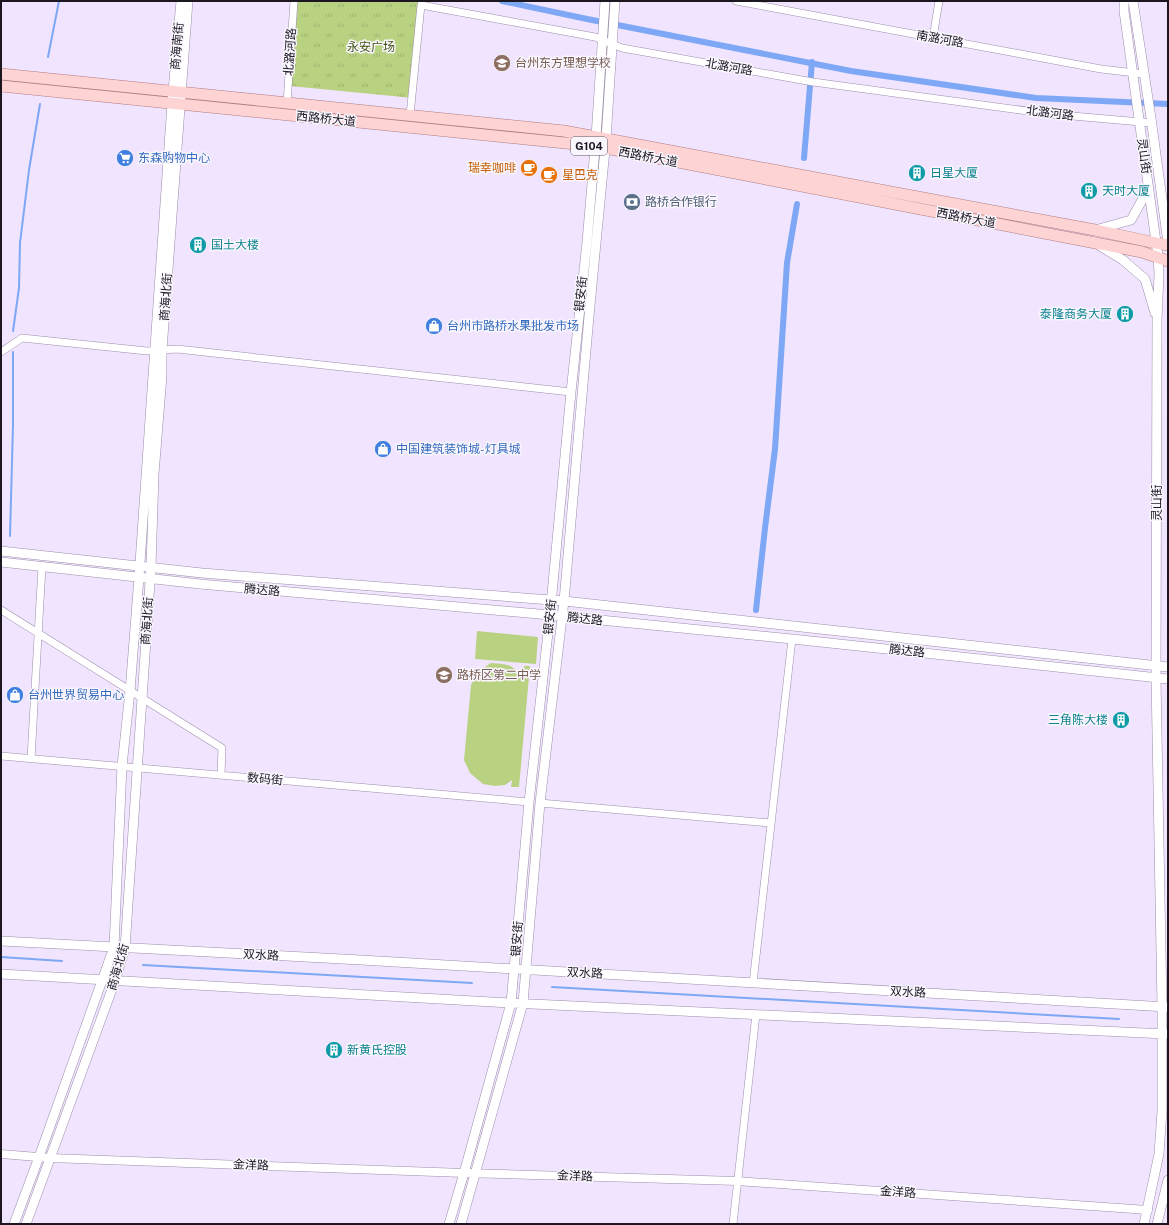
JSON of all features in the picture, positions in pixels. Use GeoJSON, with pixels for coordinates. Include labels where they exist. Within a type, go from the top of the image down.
{"type":"FeatureCollection","features":[{"type":"Feature","properties":{"kind":"main road","name":"商海南街"},"geometry":{"type":"LineString","coordinates":[[177,92],[181,1]]}},
{"type":"Feature","properties":{"kind":"main road","name":"商海北街"},"geometry":{"type":"LineString","coordinates":[[14,1224],[114,947],[122,766],[130,691],[159,350],[177,92],[188,1]]}},
{"type":"Feature","properties":{"kind":"main road","name":"银安街"},"geometry":{"type":"LineString","coordinates":[[449,1224],[511,1003],[529,802],[552,601],[571,392],[587,242],[612,40],[615,1]]}},
{"type":"Feature","properties":{"kind":"main road"},"geometry":{"type":"LineString","coordinates":[[1118,1],[1124,15]]}},
{"type":"Feature","properties":{"kind":"main road","name":"灵山街"},"geometry":{"type":"LineString","coordinates":[[1124,1],[1124,15],[1156,244],[1163,258],[1159,274],[1157,320],[1156,678],[1165,1034],[1160,1154],[1144,1224]]}},
{"type":"Feature","properties":{"kind":"main road","name":"灵山街"},"geometry":{"type":"LineString","coordinates":[[1133,1],[1152,121],[1168,244]]}},
{"type":"Feature","properties":{"kind":"main road","name":"银安街"},"geometry":{"type":"LineString","coordinates":[[461,1224],[524,1003],[540,803],[564,601],[589,316],[600,143],[604,5]]}},
{"type":"Feature","properties":{"kind":"main road","name":"西路桥大道"},"geometry":{"type":"LineString","coordinates":[[1,74],[564,131],[600,143],[1096,243],[1163,258]]}},
{"type":"Feature","properties":{"kind":"main road","name":"西路桥大道"},"geometry":{"type":"LineString","coordinates":[[1,86],[176,104],[600,143],[1095,230],[1156,244],[1168,244]]}},
{"type":"Feature","properties":{"kind":"main road"},"geometry":{"type":"LineString","coordinates":[[1095,230],[1131,220],[1146,193],[1148,184]]}},
{"type":"Feature","properties":{"kind":"main road"},"geometry":{"type":"LineString","coordinates":[[1162,202],[1168,211]]}},
{"type":"Feature","properties":{"kind":"main road"},"geometry":{"type":"LineString","coordinates":[[1096,243],[1123,260],[1145,279],[1157,320]]}},
{"type":"Feature","properties":{"kind":"main road","name":"商海北街"},"geometry":{"type":"LineString","coordinates":[[26,1224],[115,981],[125,948],[151,567],[154,474],[162,376],[159,350]]}},
{"type":"Feature","properties":{"kind":"main road","name":"腾达路"},"geometry":{"type":"LineString","coordinates":[[1,551],[209,574],[564,601],[1168,667]]}},
{"type":"Feature","properties":{"kind":"main road","name":"腾达路"},"geometry":{"type":"LineString","coordinates":[[1,562],[139,578],[550,615],[792,639],[1168,679]]}},
{"type":"Feature","properties":{"kind":"main road","name":"双水路"},"geometry":{"type":"LineString","coordinates":[[1,941],[526,969],[1165,1007]]}},
{"type":"Feature","properties":{"kind":"main road"},"geometry":{"type":"LineString","coordinates":[[1,974],[511,1003],[1165,1034]]}},
{"type":"Feature","properties":{"kind":"main road"},"geometry":{"type":"LineString","coordinates":[[1157,1224],[1168,1180]]}},
{"type":"Feature","properties":{"kind":"street","name":"北潞河路"},"geometry":{"type":"LineString","coordinates":[[287,103],[294,1]]}},
{"type":"Feature","properties":{"kind":"street","name":"南潞河路"},"geometry":{"type":"LineString","coordinates":[[736,1],[752,2],[933,38],[1101,69],[1144,74]]}},
{"type":"Feature","properties":{"kind":"street"},"geometry":{"type":"LineString","coordinates":[[933,38],[939,1]]}},
{"type":"Feature","properties":{"kind":"street","name":"北潞河路"},"geometry":{"type":"LineString","coordinates":[[410,115],[421,5],[595,37],[602,37],[612,40],[622,48],[804,81],[1050,114],[1152,121]]}},
{"type":"Feature","properties":{"kind":"street"},"geometry":{"type":"LineString","coordinates":[[1,352],[22,338],[147,351],[177,349],[571,392]]}},
{"type":"Feature","properties":{"kind":"street"},"geometry":{"type":"LineString","coordinates":[[31,758],[42,567]]}},
{"type":"Feature","properties":{"kind":"street"},"geometry":{"type":"LineString","coordinates":[[1,610],[222,748],[221,775]]}},
{"type":"Feature","properties":{"kind":"street"},"geometry":{"type":"LineString","coordinates":[[753,983],[792,639]]}},
{"type":"Feature","properties":{"kind":"street","name":"数码街"},"geometry":{"type":"LineString","coordinates":[[1,756],[529,802]]}},
{"type":"Feature","properties":{"kind":"street"},"geometry":{"type":"LineString","coordinates":[[540,803],[771,823]]}},
{"type":"Feature","properties":{"kind":"street"},"geometry":{"type":"LineString","coordinates":[[733,1224],[756,1014]]}},
{"type":"Feature","properties":{"kind":"street","name":"金洋路"},"geometry":{"type":"LineString","coordinates":[[1,1154],[50,1158],[476,1174],[737,1181],[1148,1210]]}},
{"type":"Feature","properties":{"kind":"green space","name":"永安广场"},"geometry":{"type":"Polygon","coordinates":[[[297,1],[423,1],[413,98],[290,86],[297,1]]]}},
{"type":"Feature","properties":{"kind":"green space"},"geometry":{"type":"Polygon","coordinates":[[[477,631],[538,637],[536,664],[475,659],[477,631]]]}},
{"type":"Feature","properties":{"kind":"green space"},"geometry":{"type":"Polygon","coordinates":[[[491,663],[512,667],[523,677],[524,666],[530,666],[519,787],[511,787],[512,780],[505,785],[495,786],[483,784],[470,773],[464,760],[471,685],[479,672],[491,663]]]}},
{"type":"Feature","properties":{"kind":"waterway"},"geometry":{"type":"LineString","coordinates":[[48,57],[59,1]]}},
{"type":"Feature","properties":{"kind":"waterway"},"geometry":{"type":"LineString","coordinates":[[502,1],[851,71],[1036,98],[1168,104]]}},
{"type":"Feature","properties":{"kind":"waterway"},"geometry":{"type":"LineString","coordinates":[[804,158],[812,62]]}},
{"type":"Feature","properties":{"kind":"waterway"},"geometry":{"type":"LineString","coordinates":[[13,331],[19,288],[20,243],[29,170],[40,104]]}},
{"type":"Feature","properties":{"kind":"waterway"},"geometry":{"type":"LineString","coordinates":[[756,610],[775,449],[787,263],[797,204]]}},
{"type":"Feature","properties":{"kind":"waterway"},"geometry":{"type":"LineString","coordinates":[[10,536],[13,352]]}},
{"type":"Feature","properties":{"kind":"waterway"},"geometry":{"type":"LineString","coordinates":[[1,957],[62,961]]}},
{"type":"Feature","properties":{"kind":"waterway"},"geometry":{"type":"LineString","coordinates":[[143,965],[472,983]]}},
{"type":"Feature","properties":{"kind":"waterway"},"geometry":{"type":"LineString","coordinates":[[552,987],[1119,1019]]}},
{"type":"Feature","properties":{"kind":"place","name":"台州东方理想学校"},"geometry":{"type":"Point","coordinates":[502,63]}},
{"type":"Feature","properties":{"kind":"place","name":"东森购物中心"},"geometry":{"type":"Point","coordinates":[125,158]}},
{"type":"Feature","properties":{"kind":"place","name":"瑞幸咖啡"},"geometry":{"type":"Point","coordinates":[529,168]}},
{"type":"Feature","properties":{"kind":"place","name":"日星大厦"},"geometry":{"type":"Point","coordinates":[917,173]}},
{"type":"Feature","properties":{"kind":"place","name":"星巴克"},"geometry":{"type":"Point","coordinates":[549,175]}},
{"type":"Feature","properties":{"kind":"place","name":"天时大厦"},"geometry":{"type":"Point","coordinates":[1089,191]}},
{"type":"Feature","properties":{"kind":"place","name":"路桥合作银行"},"geometry":{"type":"Point","coordinates":[632,202]}},
{"type":"Feature","properties":{"kind":"place","name":"国土大楼"},"geometry":{"type":"Point","coordinates":[198,245]}},
{"type":"Feature","properties":{"kind":"place","name":"泰隆商务大厦"},"geometry":{"type":"Point","coordinates":[1125,314]}},
{"type":"Feature","properties":{"kind":"place","name":"台州市路桥水果批发市场"},"geometry":{"type":"Point","coordinates":[434,326]}},
{"type":"Feature","properties":{"kind":"place","name":"中国建筑装饰城-灯具城"},"geometry":{"type":"Point","coordinates":[383,449]}},
{"type":"Feature","properties":{"kind":"place","name":"路桥区第二中学"},"geometry":{"type":"Point","coordinates":[444,675]}},
{"type":"Feature","properties":{"kind":"place","name":"台州世界贸易中心"},"geometry":{"type":"Point","coordinates":[15,695]}},
{"type":"Feature","properties":{"kind":"place","name":"三角陈大楼"},"geometry":{"type":"Point","coordinates":[1121,720]}},
{"type":"Feature","properties":{"kind":"place","name":"新黄氏控股"},"geometry":{"type":"Point","coordinates":[334,1050]}}]}
